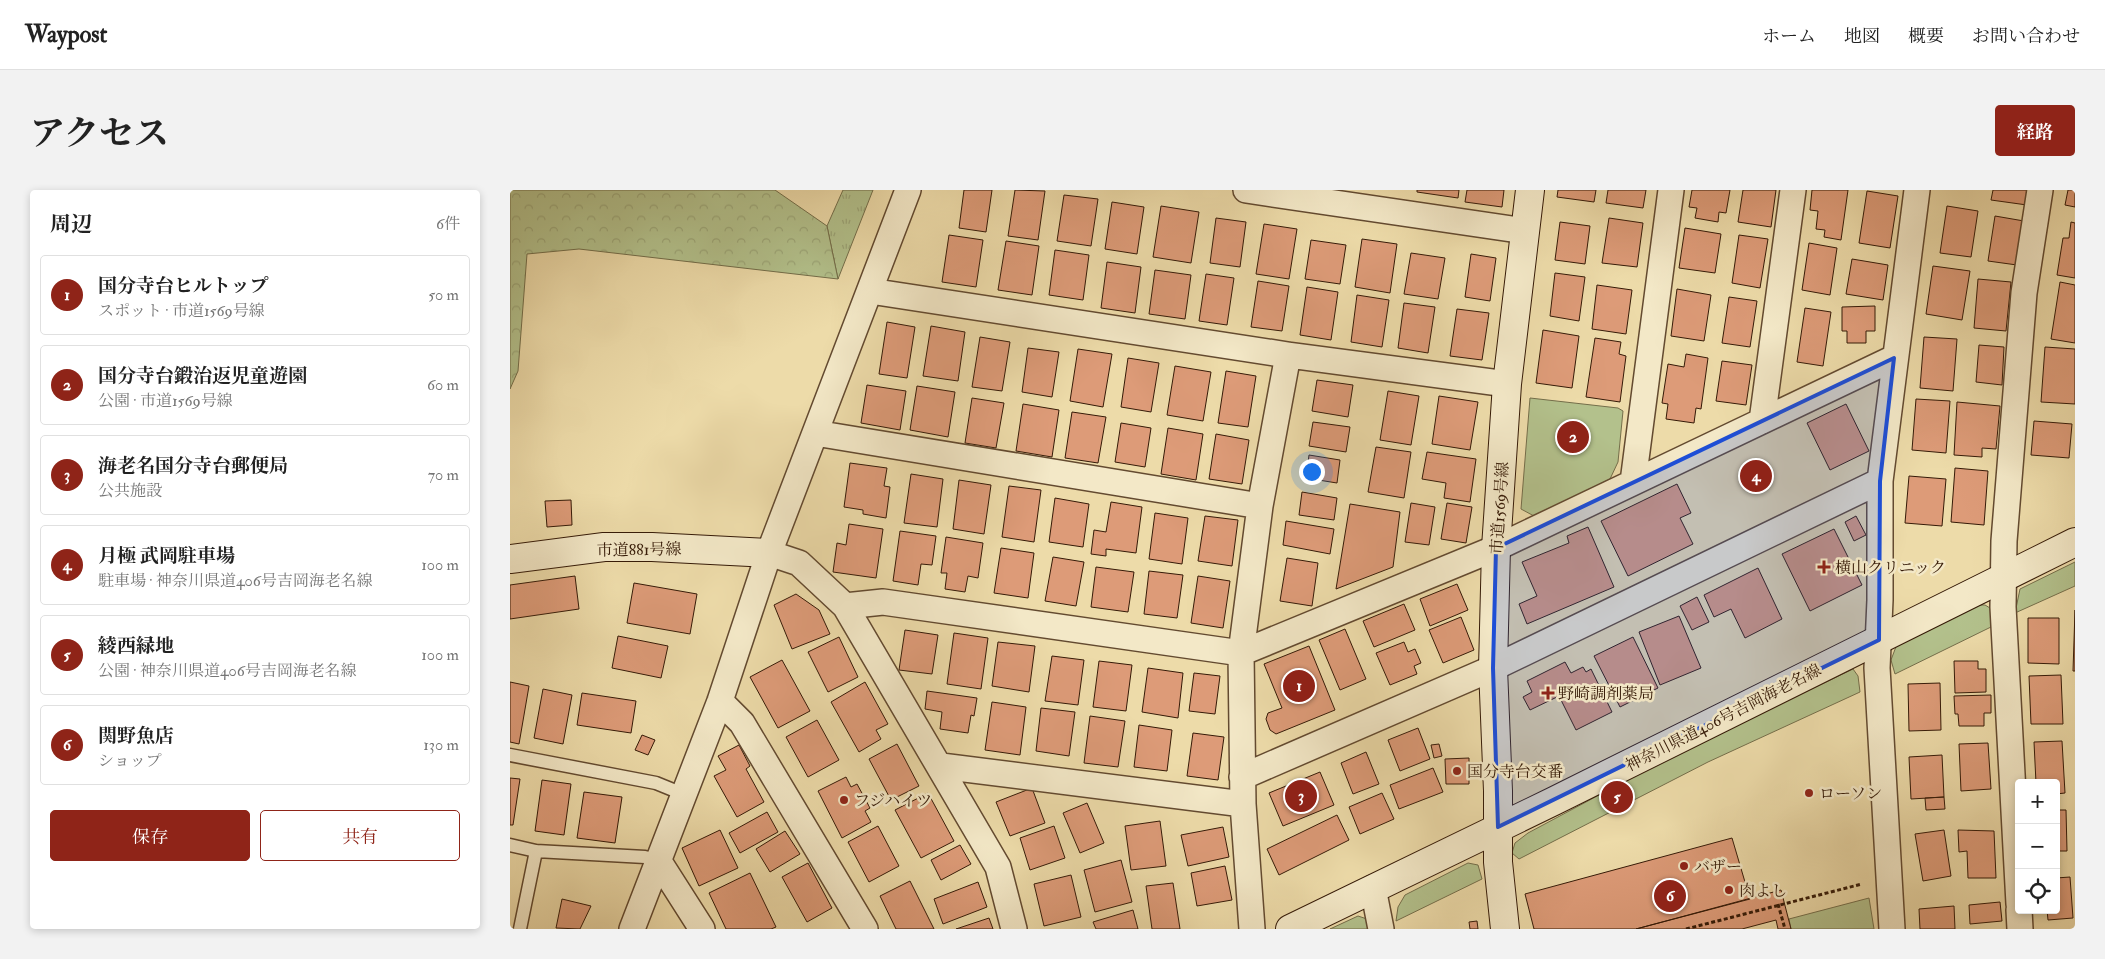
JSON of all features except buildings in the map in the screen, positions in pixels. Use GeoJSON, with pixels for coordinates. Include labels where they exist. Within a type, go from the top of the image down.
{"type":"FeatureCollection","features":[{"type":"Feature","properties":{"kind":"street"},"geometry":{"type":"LineString","coordinates":[[632,929],[720,701],[769,553],[908,190]]}},
{"type":"Feature","properties":{"kind":"street"},"geometry":{"type":"LineString","coordinates":[[1246,190],[1524,231]]}},
{"type":"Feature","properties":{"kind":"street","name":"市道1569号線"},"geometry":{"type":"LineString","coordinates":[[1505,929],[1498,862],[1493,668],[1496,548],[1507,384],[1530,190]]}},
{"type":"Feature","properties":{"kind":"street"},"geometry":{"type":"LineString","coordinates":[[1634,482],[1671,190]]}},
{"type":"Feature","properties":{"kind":"street"},"geometry":{"type":"LineString","coordinates":[[1762,421],[1793,190]]}},
{"type":"Feature","properties":{"kind":"street"},"geometry":{"type":"LineString","coordinates":[[1892,929],[1887,879],[1877,668],[1879,640],[1880,481],[1894,358],[1917,190]]}},
{"type":"Feature","properties":{"kind":"street"},"geometry":{"type":"LineString","coordinates":[[2017,869],[2003,606],[2004,541],[2024,293],[2040,190]]}},
{"type":"Feature","properties":{"kind":"street"},"geometry":{"type":"LineString","coordinates":[[870,291],[1288,355],[1507,384]]}},
{"type":"Feature","properties":{"kind":"street"},"geometry":{"type":"LineString","coordinates":[[1252,929],[1243,804],[1241,654],[1260,506],[1288,355]]}},
{"type":"Feature","properties":{"kind":"street"},"geometry":{"type":"LineString","coordinates":[[845,606],[883,602],[1241,654],[1496,548],[1894,358]]}},
{"type":"Feature","properties":{"kind":"street"},"geometry":{"type":"LineString","coordinates":[[815,433],[1260,506]]}},
{"type":"Feature","properties":{"kind":"street"},"geometry":{"type":"LineString","coordinates":[[1242,777],[1493,668],[1880,481]]}},
{"type":"Feature","properties":{"kind":"street","name":"神奈川県道406号吉岡海老名線"},"geometry":{"type":"LineString","coordinates":[[1290,929],[2004,579],[2075,542]]}},
{"type":"Feature","properties":{"kind":"street","name":"市道881号線"},"geometry":{"type":"LineString","coordinates":[[510,559],[614,547],[769,553]]}},
{"type":"Feature","properties":{"kind":"street"},"geometry":{"type":"LineString","coordinates":[[769,553],[799,563],[845,606],[941,766],[998,866],[1014,929]]}},
{"type":"Feature","properties":{"kind":"street"},"geometry":{"type":"LineString","coordinates":[[720,701],[742,723],[865,929]]}},
{"type":"Feature","properties":{"kind":"street"},"geometry":{"type":"LineString","coordinates":[[941,766],[1243,804]]}},
{"type":"Feature","properties":{"kind":"street"},"geometry":{"type":"LineString","coordinates":[[658,860],[702,929]]}},
{"type":"Feature","properties":{"kind":"street"},"geometry":{"type":"LineString","coordinates":[[1373,888],[1381,929]]}},
{"type":"Feature","properties":{"kind":"street"},"geometry":{"type":"LineString","coordinates":[[2019,914],[2020,929]]}},
{"type":"Feature","properties":{"kind":"lane"},"geometry":{"type":"LineString","coordinates":[[510,754],[656,783],[683,794]]}},
{"type":"Feature","properties":{"kind":"lane"},"geometry":{"type":"LineString","coordinates":[[510,845],[536,851],[645,856],[658,860]]}},
{"type":"Feature","properties":{"kind":"lane"},"geometry":{"type":"LineString","coordinates":[[520,929],[536,851]]}},
{"type":"Feature","properties":{"kind":"path"},"geometry":{"type":"LineString","coordinates":[[1686,929],[1778,904],[1887,879]]}},
{"type":"Feature","properties":{"kind":"path"},"geometry":{"type":"LineString","coordinates":[[1778,904],[1785,929]]}},
{"type":"Feature","properties":{"kind":"highlighted area"},"geometry":{"type":"Polygon","coordinates":[[[1894,358],[1880,481],[1879,640],[1498,827],[1493,668],[1496,548],[1894,358]]]}},
{"type":"Feature","properties":{"kind":"green space"},"geometry":{"type":"Polygon","coordinates":[[[510,190],[775,190],[827,226],[838,279],[579,249],[527,254],[518,371],[510,389],[510,190]]]}},
{"type":"Feature","properties":{"kind":"green space"},"geometry":{"type":"Polygon","coordinates":[[[843,190],[873,190],[838,279],[827,226],[843,190]]]}},
{"type":"Feature","properties":{"kind":"green space"},"geometry":{"type":"Polygon","coordinates":[[[1530,398],[1618,408],[1623,411],[1618,462],[1610,479],[1534,516],[1521,509],[1530,398]]]}},
{"type":"Feature","properties":{"kind":"green space"},"geometry":{"type":"Polygon","coordinates":[[[2075,562],[2075,586],[2015,613],[2020,589],[2075,562]]]}},
{"type":"Feature","properties":{"kind":"green space"},"geometry":{"type":"Polygon","coordinates":[[[1977,605],[1985,605],[1990,608],[1993,626],[1895,674],[1891,660],[1897,644],[1977,605]]]}},
{"type":"Feature","properties":{"kind":"green space"},"geometry":{"type":"Polygon","coordinates":[[[1853,669],[1858,676],[1860,692],[1708,762],[1519,859],[1512,853],[1515,843],[1528,833],[1672,756],[1853,669]]]}},
{"type":"Feature","properties":{"kind":"green space"},"geometry":{"type":"Polygon","coordinates":[[[1468,863],[1478,865],[1482,879],[1396,921],[1398,907],[1405,895],[1468,863]]]}},
{"type":"Feature","properties":{"kind":"green space"},"geometry":{"type":"Polygon","coordinates":[[[1869,898],[1874,929],[1791,929],[1789,919],[1869,898]]]}},
{"type":"Feature","properties":{"kind":"green space"},"geometry":{"type":"Polygon","coordinates":[[[1358,916],[1370,920],[1372,929],[1330,929],[1358,916]]]}},
{"type":"Feature","properties":{"kind":"place","name":"国分寺台鍛治返児童遊園"},"geometry":{"type":"Point","coordinates":[1573,437]}},
{"type":"Feature","properties":{"kind":"place","name":"月極 武岡駐車場"},"geometry":{"type":"Point","coordinates":[1756,476]}},
{"type":"Feature","properties":{"kind":"place","name":"横山クリニック"},"geometry":{"type":"Point","coordinates":[1824,567]}},
{"type":"Feature","properties":{"kind":"place","name":"国分寺台ヒルトップ"},"geometry":{"type":"Point","coordinates":[1299,686]}},
{"type":"Feature","properties":{"kind":"place","name":"野崎調剤薬局"},"geometry":{"type":"Point","coordinates":[1548,693]}},
{"type":"Feature","properties":{"kind":"place","name":"国分寺台交番"},"geometry":{"type":"Point","coordinates":[1457,771]}},
{"type":"Feature","properties":{"kind":"place","name":"ローソン"},"geometry":{"type":"Point","coordinates":[1809,793]}},
{"type":"Feature","properties":{"kind":"place","name":"海老名国分寺台郵便局"},"geometry":{"type":"Point","coordinates":[1301,796]}},
{"type":"Feature","properties":{"kind":"place","name":"綾西緑地"},"geometry":{"type":"Point","coordinates":[1617,797]}},
{"type":"Feature","properties":{"kind":"place","name":"フジハイツ"},"geometry":{"type":"Point","coordinates":[844,800]}},
{"type":"Feature","properties":{"kind":"place","name":"バザー"},"geometry":{"type":"Point","coordinates":[1684,866]}},
{"type":"Feature","properties":{"kind":"place","name":"肉よし"},"geometry":{"type":"Point","coordinates":[1729,890]}},
{"type":"Feature","properties":{"kind":"place","name":"関野魚店"},"geometry":{"type":"Point","coordinates":[1670,896]}}]}
